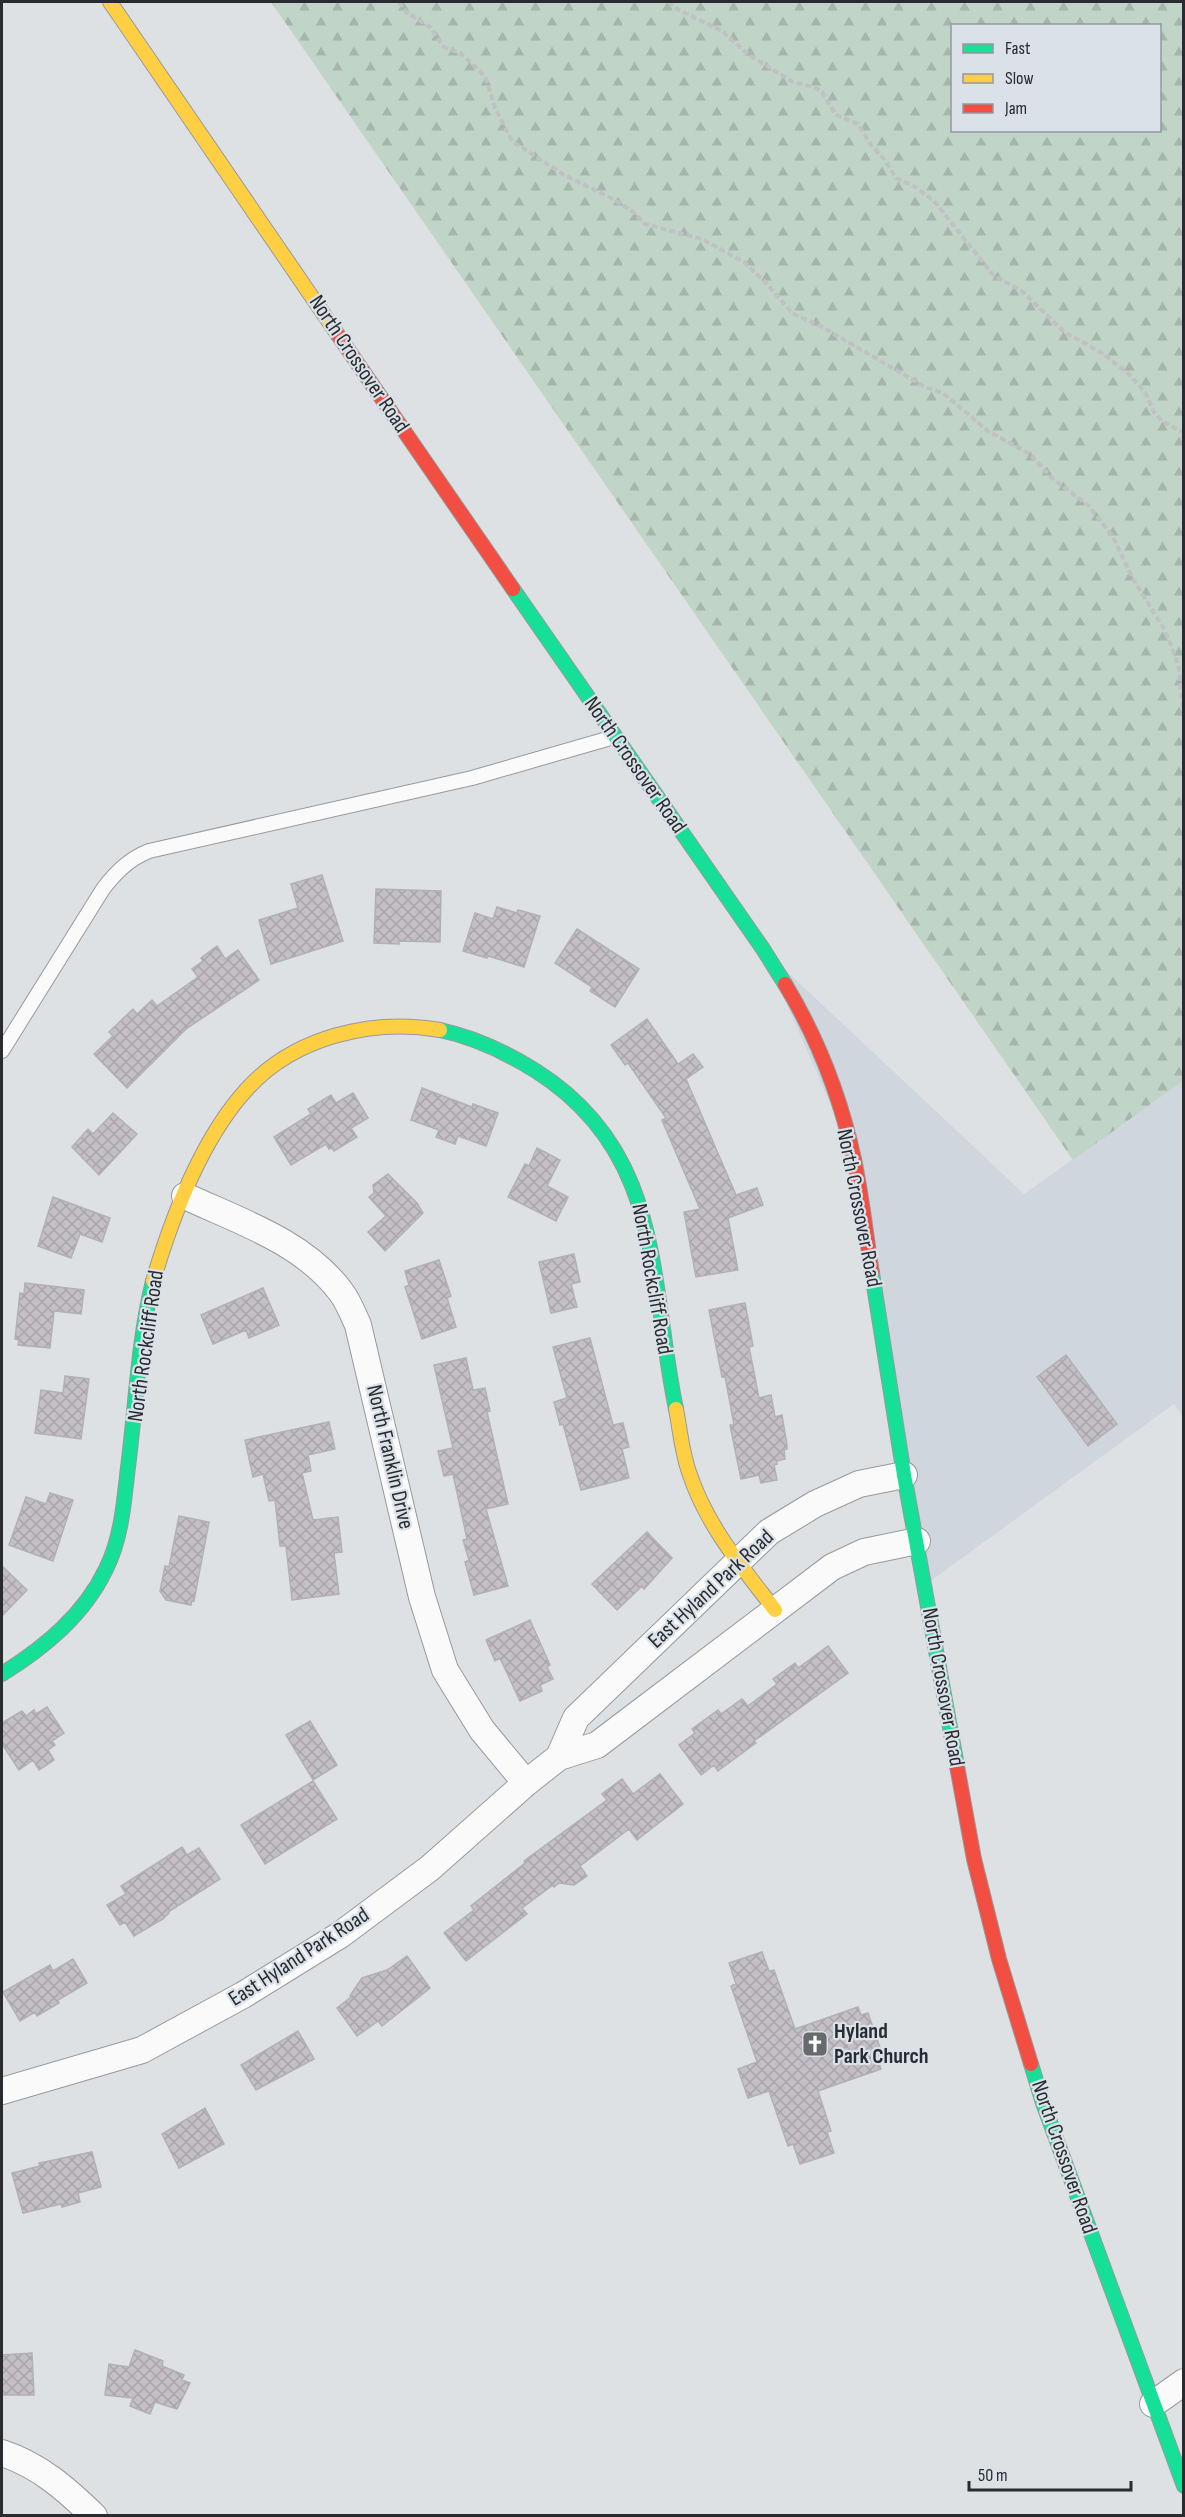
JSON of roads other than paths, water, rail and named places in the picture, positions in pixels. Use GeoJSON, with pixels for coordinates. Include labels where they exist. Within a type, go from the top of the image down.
{"type":"FeatureCollection","features":[{"type":"Feature","properties":{"kind":"main road","name":"North Crossover Road"},"geometry":{"type":"LineString","coordinates":[[110,2],[614,737],[763,949],[802,1013],[833,1087],[854,1159],[904,1475],[974,1859],[999,1959],[1043,2103],[1184,2486]]}},
{"type":"Feature","properties":{"kind":"main road","name":"North Rockcliff Road"},"geometry":{"type":"LineString","coordinates":[[2,1674],[34,1656],[69,1624],[95,1592],[115,1548],[124,1505],[147,1310],[160,1254],[206,1146],[235,1101],[262,1075],[292,1053],[355,1030],[415,1027],[453,1032],[509,1053],[544,1074],[572,1097],[597,1123],[621,1161],[638,1198],[648,1233],[668,1374],[689,1473],[707,1518],[775,1610]]}},
{"type":"Feature","properties":{"kind":"street","name":"North Franklin Drive"},"geometry":{"type":"LineString","coordinates":[[185,1196],[290,1246],[320,1267],[342,1293],[358,1324],[422,1597],[445,1670],[482,1730],[526,1783]]}},
{"type":"Feature","properties":{"kind":"street","name":"East Hyland Park Road"},"geometry":{"type":"LineString","coordinates":[[559,1757],[576,1718],[769,1532],[815,1504],[859,1484],[904,1475]]}},
{"type":"Feature","properties":{"kind":"street","name":"East Hyland Park Road"},"geometry":{"type":"LineString","coordinates":[[2,2091],[142,2050],[243,1995],[340,1935],[430,1868],[526,1783],[559,1757],[597,1745],[832,1567],[864,1552],[916,1541]]}},
{"type":"Feature","properties":{"kind":"street"},"geometry":{"type":"LineString","coordinates":[[1153,2404],[1184,2382]]}},
{"type":"Feature","properties":{"kind":"street"},"geometry":{"type":"LineString","coordinates":[[2,2453],[23,2460],[57,2482],[94,2516]]}},
{"type":"Feature","properties":{"kind":"lane"},"geometry":{"type":"LineString","coordinates":[[2,1051],[103,889],[112,877],[136,856],[149,851],[472,778],[614,737]]}},
{"type":"Feature","properties":{"kind":"place","name":"Hyland Park Church"},"geometry":{"type":"Point","coordinates":[815,2044]}}]}
